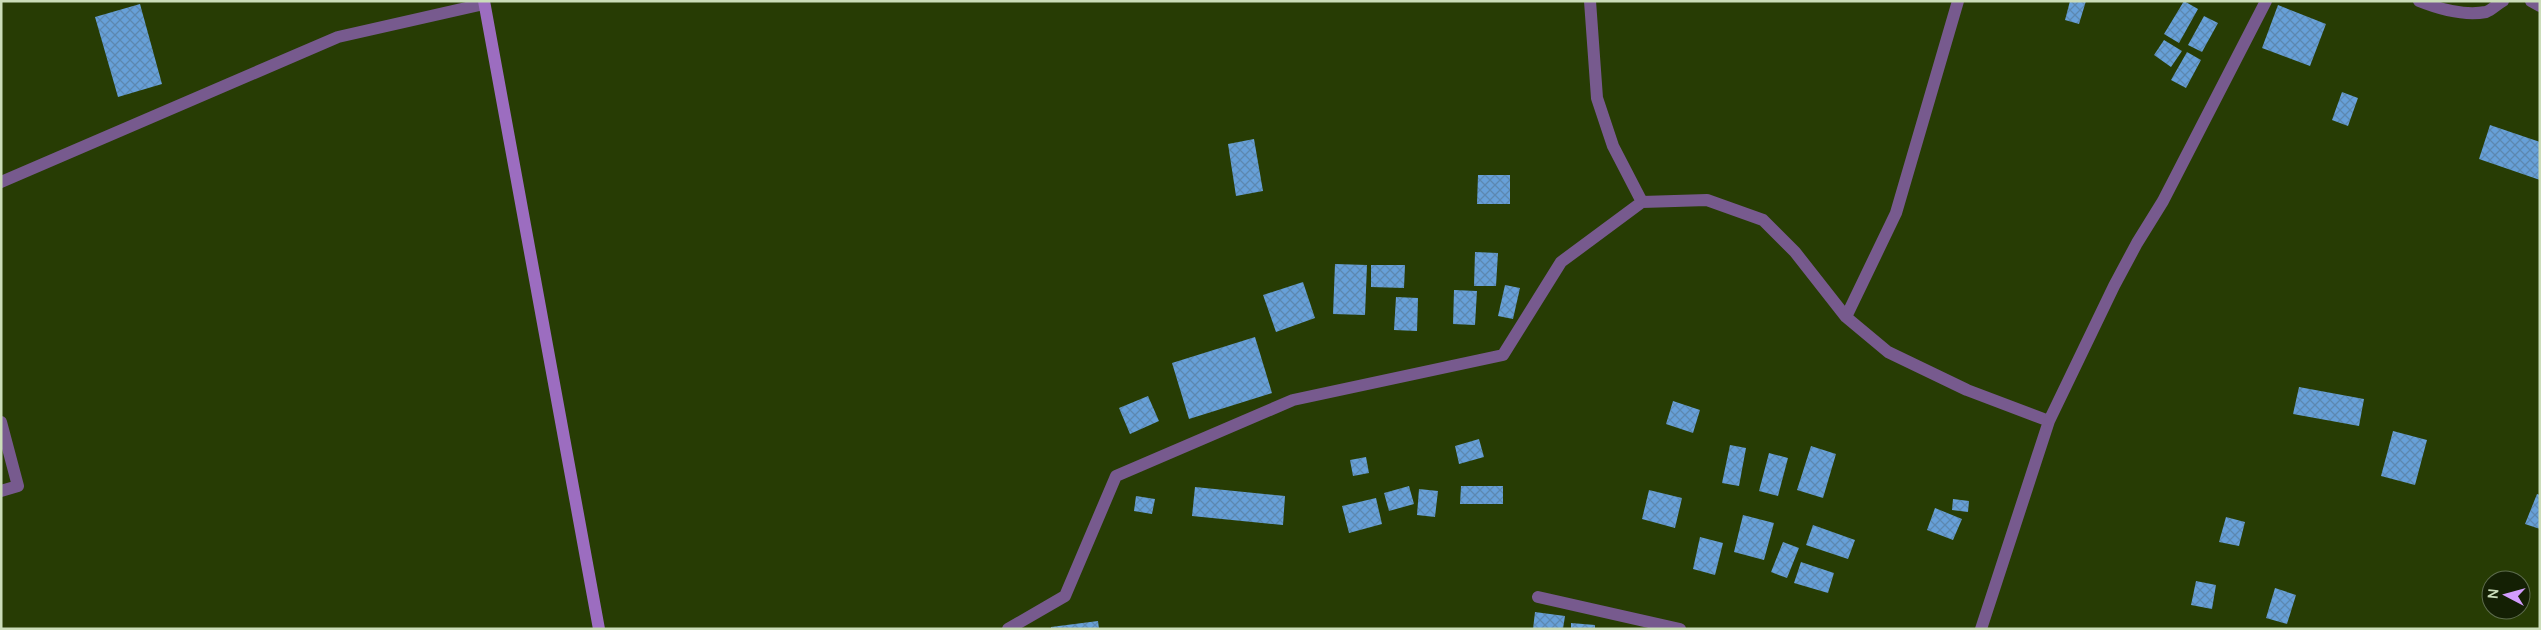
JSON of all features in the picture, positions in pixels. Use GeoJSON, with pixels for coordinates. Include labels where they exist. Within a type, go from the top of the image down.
{"type":"FeatureCollection","features":[{"type":"Feature","properties":{"kind":"street"},"geometry":{"type":"LineString","coordinates":[[1590,1],[1597,98],[1613,146],[1642,202]]}},
{"type":"Feature","properties":{"kind":"street"},"geometry":{"type":"LineString","coordinates":[[1846,316],[1896,213],[1958,1]]}},
{"type":"Feature","properties":{"kind":"street"},"geometry":{"type":"LineString","coordinates":[[1982,629],[2049,422],[2119,278],[2163,201],[2266,1]]}},
{"type":"Feature","properties":{"kind":"street"},"geometry":{"type":"LineString","coordinates":[[2419,1],[2440,10],[2487,12],[2503,1]]}},
{"type":"Feature","properties":{"kind":"street"},"geometry":{"type":"LineString","coordinates":[[2531,1],[2540,6]]}},
{"type":"Feature","properties":{"kind":"street"},"geometry":{"type":"LineString","coordinates":[[1,182],[338,37],[484,3],[600,629]]}},
{"type":"Feature","properties":{"kind":"street"},"geometry":{"type":"LineString","coordinates":[[1008,629],[1065,596],[1116,476],[1293,400],[1503,355],[1561,262],[1642,202],[1707,200],[1763,220],[1795,252],[1846,316],[1888,352],[1967,390],[2049,422]]}},
{"type":"Feature","properties":{"kind":"street"},"geometry":{"type":"LineString","coordinates":[[1,422],[18,486],[1,491]]}},
{"type":"Feature","properties":{"kind":"street"},"geometry":{"type":"LineString","coordinates":[[1538,597],[1680,629]]}},
{"type":"Feature","properties":{"kind":"building"},"geometry":{"type":"Polygon","coordinates":[[[2070,1],[2086,1],[2079,24],[2065,20],[2070,1]]]}},
{"type":"Feature","properties":{"kind":"building"},"geometry":{"type":"Polygon","coordinates":[[[2184,1],[2198,9],[2179,43],[2164,34],[2184,1]]]}},
{"type":"Feature","properties":{"kind":"building"},"geometry":{"type":"Polygon","coordinates":[[[140,4],[162,84],[118,97],[95,17],[140,4]]]}},
{"type":"Feature","properties":{"kind":"building"},"geometry":{"type":"Polygon","coordinates":[[[2278,5],[2326,24],[2310,66],[2262,48],[2278,5]]]}},
{"type":"Feature","properties":{"kind":"building"},"geometry":{"type":"Polygon","coordinates":[[[2204,16],[2218,23],[2202,52],[2188,45],[2204,16]]]}},
{"type":"Feature","properties":{"kind":"building"},"geometry":{"type":"Polygon","coordinates":[[[2164,40],[2182,51],[2171,67],[2154,55],[2164,40]]]}},
{"type":"Feature","properties":{"kind":"building"},"geometry":{"type":"Polygon","coordinates":[[[2187,52],[2201,60],[2186,88],[2171,80],[2187,52]]]}},
{"type":"Feature","properties":{"kind":"building"},"geometry":{"type":"Polygon","coordinates":[[[2342,92],[2358,98],[2348,126],[2332,120],[2342,92]]]}},
{"type":"Feature","properties":{"kind":"building"},"geometry":{"type":"Polygon","coordinates":[[[2490,125],[2540,142],[2540,180],[2479,159],[2490,125]]]}},
{"type":"Feature","properties":{"kind":"building"},"geometry":{"type":"Polygon","coordinates":[[[1254,139],[1263,191],[1236,196],[1228,144],[1254,139]]]}},
{"type":"Feature","properties":{"kind":"building"},"geometry":{"type":"Polygon","coordinates":[[[1478,175],[1510,175],[1510,204],[1477,204],[1478,175]]]}},
{"type":"Feature","properties":{"kind":"building"},"geometry":{"type":"Polygon","coordinates":[[[1475,252],[1498,253],[1496,286],[1474,286],[1475,252]]]}},
{"type":"Feature","properties":{"kind":"building"},"geometry":{"type":"Polygon","coordinates":[[[1335,264],[1367,265],[1365,315],[1333,314],[1335,264]]]}},
{"type":"Feature","properties":{"kind":"building"},"geometry":{"type":"Polygon","coordinates":[[[1371,265],[1405,265],[1404,288],[1371,287],[1371,265]]]}},
{"type":"Feature","properties":{"kind":"building"},"geometry":{"type":"Polygon","coordinates":[[[1303,282],[1315,318],[1276,332],[1263,295],[1303,282]]]}},
{"type":"Feature","properties":{"kind":"building"},"geometry":{"type":"Polygon","coordinates":[[[1505,285],[1520,288],[1513,319],[1498,316],[1505,285]]]}},
{"type":"Feature","properties":{"kind":"building"},"geometry":{"type":"Polygon","coordinates":[[[1454,290],[1477,291],[1475,325],[1453,324],[1454,290]]]}},
{"type":"Feature","properties":{"kind":"building"},"geometry":{"type":"Polygon","coordinates":[[[1396,297],[1418,298],[1417,331],[1394,330],[1396,297]]]}},
{"type":"Feature","properties":{"kind":"building"},"geometry":{"type":"Polygon","coordinates":[[[1255,337],[1272,393],[1189,419],[1172,363],[1255,337]]]}},
{"type":"Feature","properties":{"kind":"building"},"geometry":{"type":"Polygon","coordinates":[[[2299,387],[2364,399],[2359,426],[2293,414],[2299,387]]]}},
{"type":"Feature","properties":{"kind":"building"},"geometry":{"type":"Polygon","coordinates":[[[1148,396],[1159,421],[1130,434],[1119,408],[1148,396]]]}},
{"type":"Feature","properties":{"kind":"building"},"geometry":{"type":"Polygon","coordinates":[[[1673,401],[1700,410],[1693,433],[1666,424],[1673,401]]]}},
{"type":"Feature","properties":{"kind":"building"},"geometry":{"type":"Polygon","coordinates":[[[2393,431],[2427,440],[2415,485],[2381,476],[2393,431]]]}},
{"type":"Feature","properties":{"kind":"building"},"geometry":{"type":"Polygon","coordinates":[[[1479,439],[1484,457],[1459,464],[1455,446],[1479,439]]]}},
{"type":"Feature","properties":{"kind":"building"},"geometry":{"type":"Polygon","coordinates":[[[1730,445],[1746,448],[1739,486],[1722,483],[1730,445]]]}},
{"type":"Feature","properties":{"kind":"building"},"geometry":{"type":"Polygon","coordinates":[[[1811,446],[1836,454],[1823,498],[1797,490],[1811,446]]]}},
{"type":"Feature","properties":{"kind":"building"},"geometry":{"type":"Polygon","coordinates":[[[1769,453],[1788,458],[1778,496],[1759,491],[1769,453]]]}},
{"type":"Feature","properties":{"kind":"building"},"geometry":{"type":"Polygon","coordinates":[[[1366,457],[1369,473],[1353,476],[1350,460],[1366,457]]]}},
{"type":"Feature","properties":{"kind":"building"},"geometry":{"type":"Polygon","coordinates":[[[1409,486],[1414,504],[1389,511],[1384,493],[1409,486]]]}},
{"type":"Feature","properties":{"kind":"building"},"geometry":{"type":"Polygon","coordinates":[[[1461,486],[1503,486],[1503,504],[1460,504],[1461,486]]]}},
{"type":"Feature","properties":{"kind":"building"},"geometry":{"type":"Polygon","coordinates":[[[1195,487],[1285,496],[1283,525],[1192,516],[1195,487]]]}},
{"type":"Feature","properties":{"kind":"building"},"geometry":{"type":"Polygon","coordinates":[[[1419,489],[1438,491],[1435,517],[1417,515],[1419,489]]]}},
{"type":"Feature","properties":{"kind":"building"},"geometry":{"type":"Polygon","coordinates":[[[1649,490],[1682,498],[1675,528],[1642,519],[1649,490]]]}},
{"type":"Feature","properties":{"kind":"building"},"geometry":{"type":"Polygon","coordinates":[[[2537,494],[2540,495],[2540,529],[2525,524],[2537,494]]]}},
{"type":"Feature","properties":{"kind":"building"},"geometry":{"type":"Polygon","coordinates":[[[1136,496],[1155,499],[1152,514],[1134,511],[1136,496]]]}},
{"type":"Feature","properties":{"kind":"building"},"geometry":{"type":"Polygon","coordinates":[[[1376,498],[1382,524],[1349,533],[1342,506],[1376,498]]]}},
{"type":"Feature","properties":{"kind":"building"},"geometry":{"type":"Polygon","coordinates":[[[1953,499],[1969,501],[1968,512],[1952,510],[1953,499]]]}},
{"type":"Feature","properties":{"kind":"building"},"geometry":{"type":"Polygon","coordinates":[[[1935,508],[1962,519],[1953,540],[1927,530],[1935,508]]]}},
{"type":"Feature","properties":{"kind":"building"},"geometry":{"type":"Polygon","coordinates":[[[1743,515],[1774,523],[1764,560],[1734,552],[1743,515]]]}},
{"type":"Feature","properties":{"kind":"building"},"geometry":{"type":"Polygon","coordinates":[[[2226,517],[2245,522],[2239,546],[2219,542],[2226,517]]]}},
{"type":"Feature","properties":{"kind":"building"},"geometry":{"type":"Polygon","coordinates":[[[1813,525],[1855,540],[1848,559],[1806,545],[1813,525]]]}},
{"type":"Feature","properties":{"kind":"building"},"geometry":{"type":"Polygon","coordinates":[[[1700,537],[1723,543],[1715,575],[1693,569],[1700,537]]]}},
{"type":"Feature","properties":{"kind":"building"},"geometry":{"type":"Polygon","coordinates":[[[1783,542],[1799,548],[1787,578],[1771,572],[1783,542]]]}},
{"type":"Feature","properties":{"kind":"building"},"geometry":{"type":"Polygon","coordinates":[[[1801,562],[1834,573],[1828,593],[1794,583],[1801,562]]]}},
{"type":"Feature","properties":{"kind":"building"},"geometry":{"type":"Polygon","coordinates":[[[2196,581],[2216,585],[2212,609],[2191,605],[2196,581]]]}},
{"type":"Feature","properties":{"kind":"building"},"geometry":{"type":"Polygon","coordinates":[[[2275,588],[2296,595],[2287,624],[2266,618],[2275,588]]]}},
{"type":"Feature","properties":{"kind":"building"},"geometry":{"type":"Polygon","coordinates":[[[1535,612],[1565,616],[1563,629],[1533,629],[1535,612]]]}},
{"type":"Feature","properties":{"kind":"building"},"geometry":{"type":"Polygon","coordinates":[[[1098,621],[1099,629],[1051,629],[1051,627],[1098,621]]]}},
{"type":"Feature","properties":{"kind":"building"},"geometry":{"type":"Polygon","coordinates":[[[1571,623],[1595,625],[1595,629],[1571,629],[1571,623]]]}}]}
